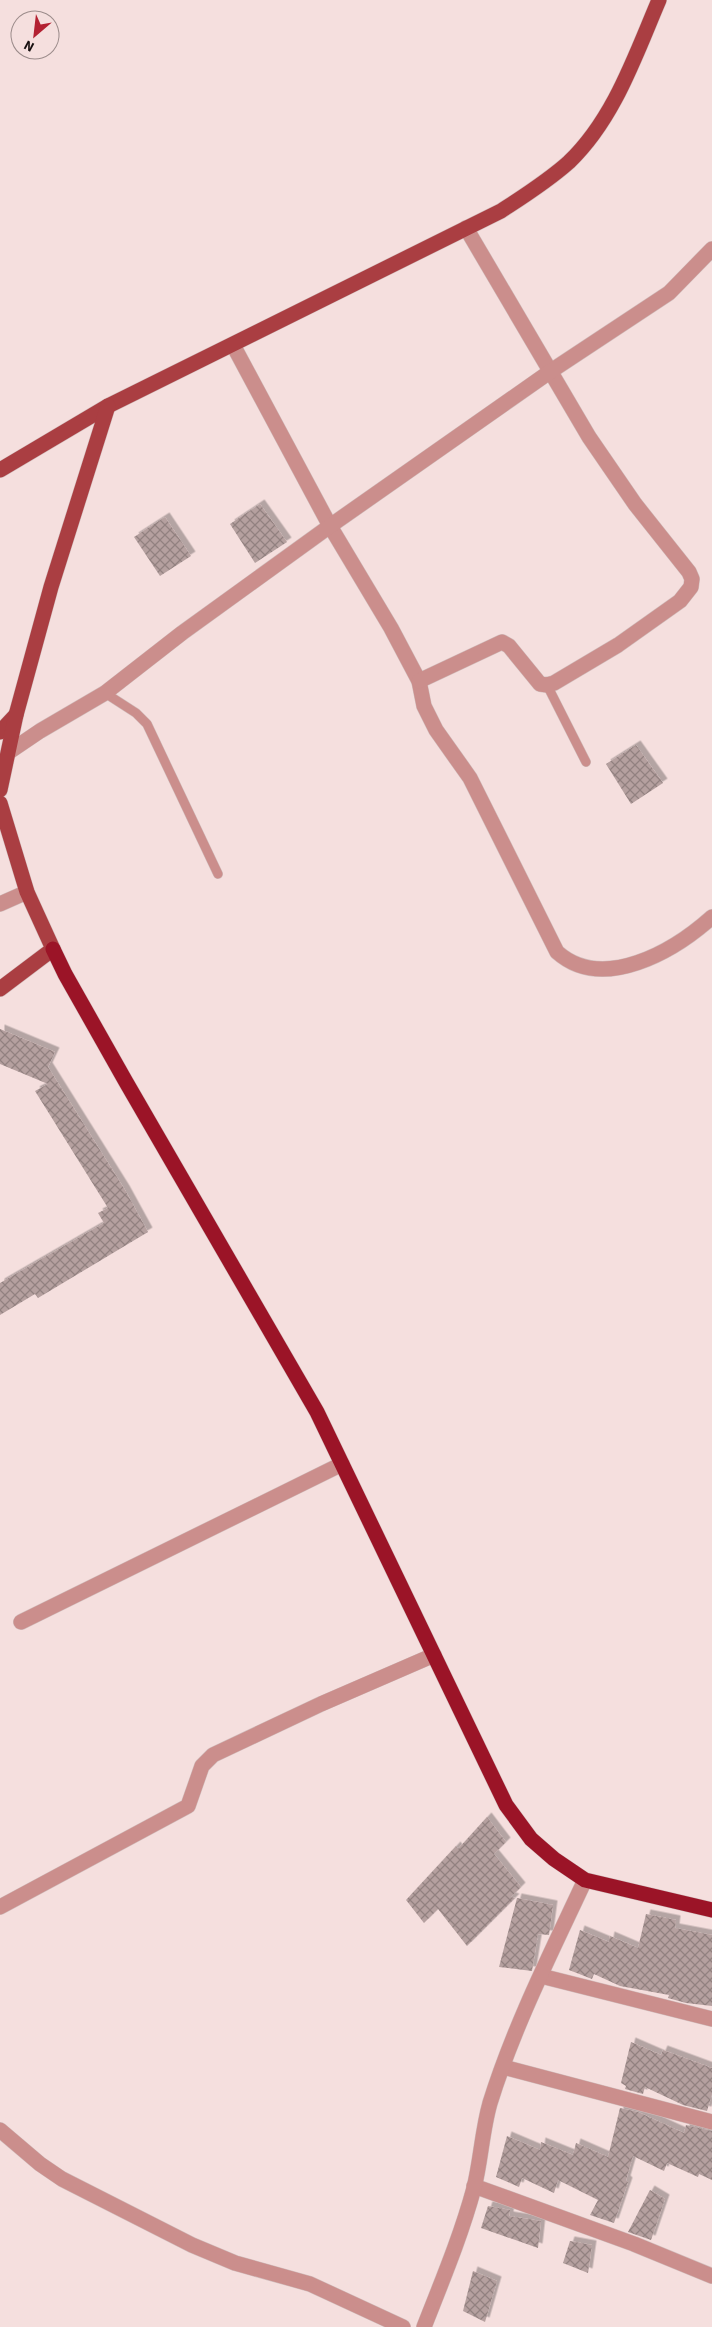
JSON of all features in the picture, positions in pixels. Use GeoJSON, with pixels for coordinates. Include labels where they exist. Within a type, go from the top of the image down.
{"type":"FeatureCollection","features":[{"type":"Feature","properties":{"kind":"highway"},"geometry":{"type":"LineString","coordinates":[[53,949],[121,1074],[317,1412],[506,1805],[531,1838],[554,1859],[585,1880],[712,1910]]}},
{"type":"Feature","properties":{"kind":"main road"},"geometry":{"type":"LineString","coordinates":[[0,470],[108,406],[466,228],[501,210],[541,185],[569,162],[589,140],[607,113],[626,76],[659,0]]}},
{"type":"Feature","properties":{"kind":"main road"},"geometry":{"type":"LineString","coordinates":[[0,790],[16,715],[51,587],[108,406]]}},
{"type":"Feature","properties":{"kind":"main road"},"geometry":{"type":"LineString","coordinates":[[0,732],[16,715]]}},
{"type":"Feature","properties":{"kind":"main road"},"geometry":{"type":"LineString","coordinates":[[0,803],[27,892],[53,949],[0,989]]}},
{"type":"Feature","properties":{"kind":"street"},"geometry":{"type":"LineString","coordinates":[[420,681],[502,642],[509,646],[535,679],[547,686],[618,645],[680,601],[691,587],[692,578],[634,504],[589,437],[466,228]]}},
{"type":"Feature","properties":{"kind":"street"},"geometry":{"type":"LineString","coordinates":[[9,752],[40,731],[105,693],[182,633],[330,526],[551,371],[669,293],[712,249]]}},
{"type":"Feature","properties":{"kind":"street"},"geometry":{"type":"LineString","coordinates":[[233,345],[330,526],[391,628],[420,681],[424,706],[430,718],[470,778],[557,952],[567,961],[580,967],[594,970],[629,965],[664,950],[712,917]]}},
{"type":"Feature","properties":{"kind":"street"},"geometry":{"type":"LineString","coordinates":[[0,904],[27,892]]}},
{"type":"Feature","properties":{"kind":"street"},"geometry":{"type":"LineString","coordinates":[[20,1622],[342,1464]]}},
{"type":"Feature","properties":{"kind":"street"},"geometry":{"type":"LineString","coordinates":[[0,1907],[188,1806],[202,1766],[214,1755],[321,1704],[434,1655]]}},
{"type":"Feature","properties":{"kind":"street"},"geometry":{"type":"LineString","coordinates":[[424,2327],[460,2238],[474,2186],[484,2123],[502,2067],[540,1976],[585,1880]]}},
{"type":"Feature","properties":{"kind":"street"},"geometry":{"type":"LineString","coordinates":[[540,1976],[712,2019]]}},
{"type":"Feature","properties":{"kind":"street"},"geometry":{"type":"LineString","coordinates":[[502,2067],[712,2122]]}},
{"type":"Feature","properties":{"kind":"street"},"geometry":{"type":"LineString","coordinates":[[0,2130],[40,2164],[62,2179],[192,2246],[234,2263],[310,2284],[403,2327]]}},
{"type":"Feature","properties":{"kind":"street"},"geometry":{"type":"LineString","coordinates":[[474,2186],[634,2244],[712,2276]]}},
{"type":"Feature","properties":{"kind":"lane"},"geometry":{"type":"LineString","coordinates":[[547,686],[586,762]]}},
{"type":"Feature","properties":{"kind":"lane"},"geometry":{"type":"LineString","coordinates":[[105,693],[136,713],[148,724],[218,874]]}},
{"type":"Feature","properties":{"kind":"building"},"geometry":{"type":"Polygon","coordinates":[[[260,504],[287,542],[255,563],[230,524],[260,504]]]}},
{"type":"Feature","properties":{"kind":"building"},"geometry":{"type":"Polygon","coordinates":[[[165,517],[191,556],[160,576],[134,537],[165,517]]]}},
{"type":"Feature","properties":{"kind":"building"},"geometry":{"type":"Polygon","coordinates":[[[636,745],[663,783],[631,804],[606,764],[636,745]]]}},
{"type":"Feature","properties":{"kind":"building"},"geometry":{"type":"Polygon","coordinates":[[[0,1029],[55,1052],[48,1067],[125,1190],[148,1232],[38,1298],[35,1294],[0,1315],[0,1283],[104,1223],[98,1213],[108,1208],[35,1091],[48,1084],[0,1064],[0,1029]]]}},
{"type":"Feature","properties":{"kind":"building"},"geometry":{"type":"Polygon","coordinates":[[[487,1817],[506,1842],[494,1854],[521,1887],[511,1897],[515,1898],[467,1946],[438,1909],[424,1923],[406,1900],[456,1846],[458,1849],[487,1817]]]}},
{"type":"Feature","properties":{"kind":"building"},"geometry":{"type":"Polygon","coordinates":[[[517,1898],[553,1905],[549,1935],[538,1934],[532,1971],[499,1967],[517,1898]]]}},
{"type":"Feature","properties":{"kind":"building"},"geometry":{"type":"Polygon","coordinates":[[[646,1914],[676,1920],[675,1928],[712,1935],[712,2006],[686,2003],[668,1998],[669,1995],[620,1986],[594,1974],[592,1979],[569,1970],[580,1930],[609,1942],[610,1936],[638,1948],[646,1914]]]}},
{"type":"Feature","properties":{"kind":"building"},"geometry":{"type":"Polygon","coordinates":[[[631,2042],[661,2055],[663,2050],[712,2068],[712,2094],[707,2111],[683,2105],[645,2087],[643,2094],[625,2089],[626,2086],[621,2083],[631,2042]]]}},
{"type":"Feature","properties":{"kind":"building"},"geometry":{"type":"Polygon","coordinates":[[[620,2108],[638,2112],[684,2133],[686,2125],[712,2131],[712,2180],[699,2174],[698,2177],[667,2163],[664,2171],[633,2156],[626,2180],[628,2182],[614,2223],[590,2215],[598,2200],[558,2180],[554,2193],[522,2178],[519,2187],[496,2177],[507,2136],[540,2150],[541,2142],[573,2155],[576,2143],[608,2157],[620,2108]]]}},
{"type":"Feature","properties":{"kind":"building"},"geometry":{"type":"Polygon","coordinates":[[[650,2190],[665,2199],[651,2240],[628,2232],[650,2190]]]}},
{"type":"Feature","properties":{"kind":"building"},"geometry":{"type":"Polygon","coordinates":[[[488,2206],[510,2210],[509,2216],[541,2221],[538,2248],[481,2228],[488,2206]]]}},
{"type":"Feature","properties":{"kind":"building"},"geometry":{"type":"Polygon","coordinates":[[[570,2241],[592,2245],[588,2273],[563,2263],[570,2241]]]}},
{"type":"Feature","properties":{"kind":"building"},"geometry":{"type":"Polygon","coordinates":[[[473,2271],[497,2281],[485,2322],[463,2311],[473,2271]]]}}]}
